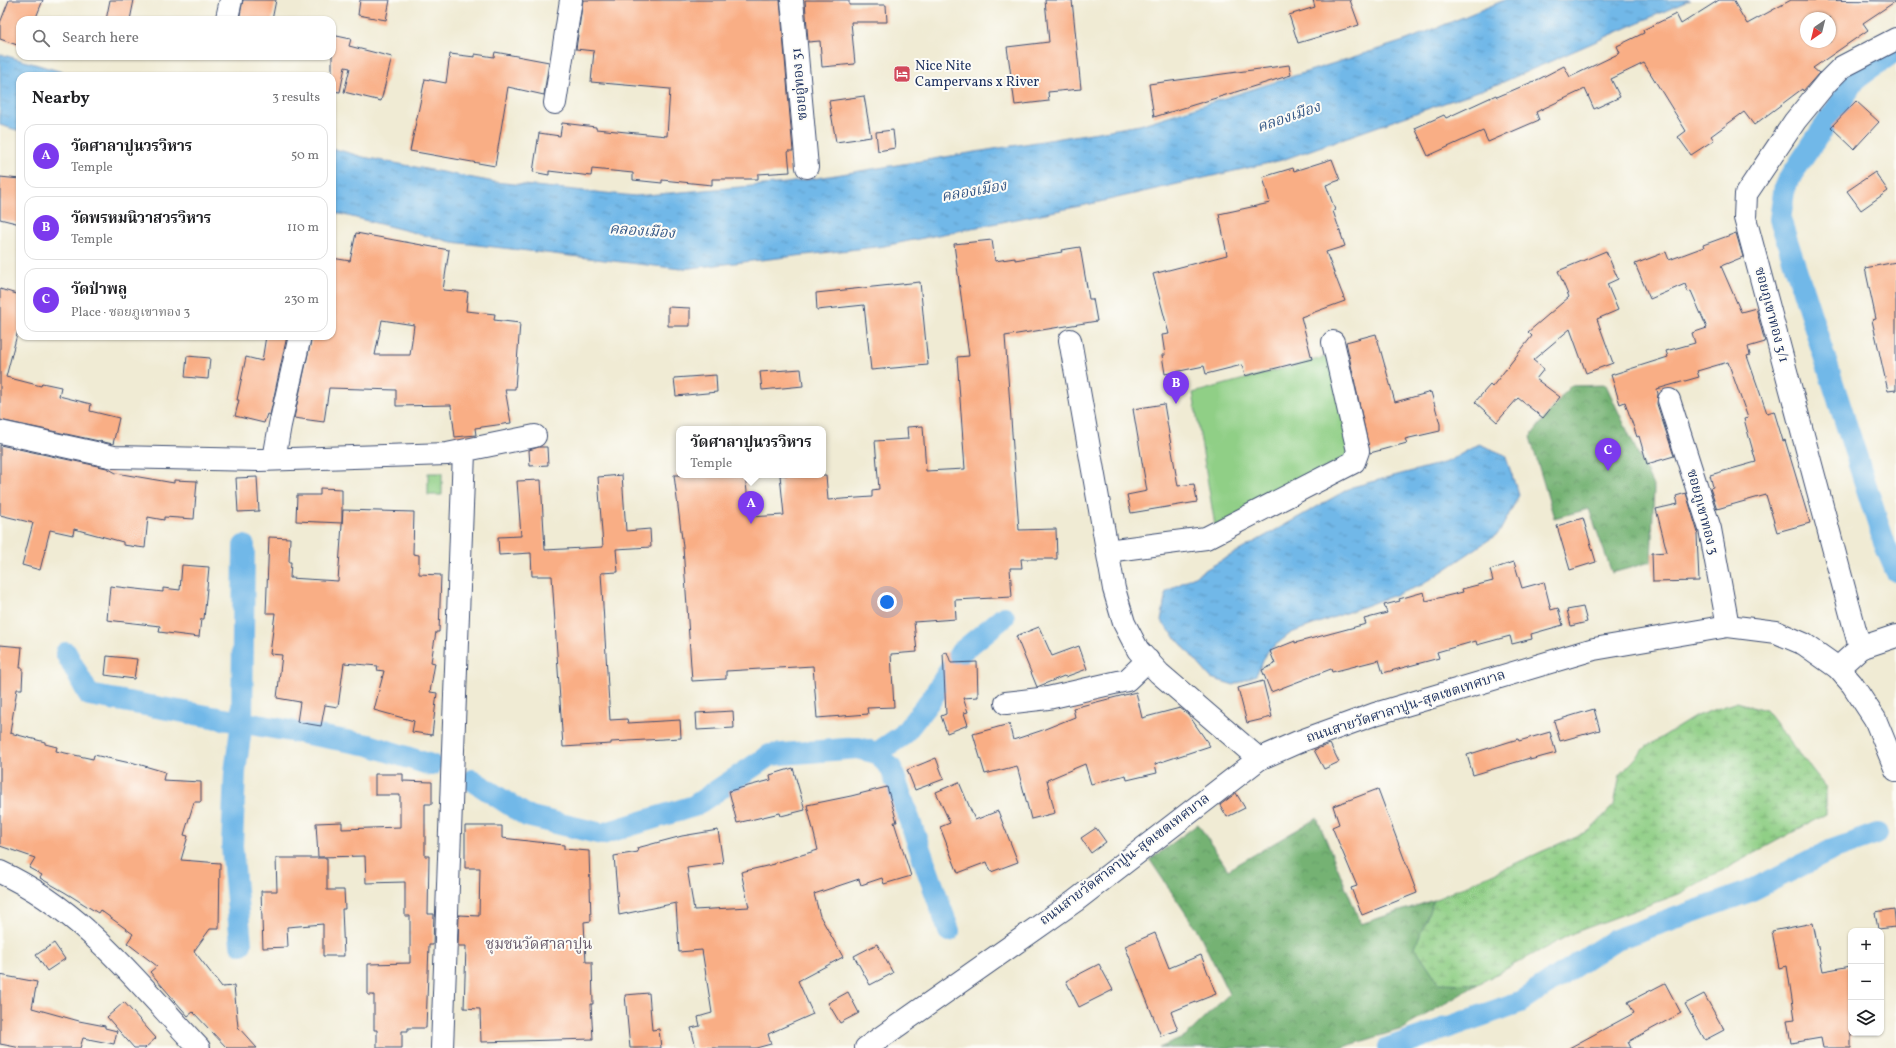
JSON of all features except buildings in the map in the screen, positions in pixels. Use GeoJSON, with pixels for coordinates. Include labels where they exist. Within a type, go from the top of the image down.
{"type":"FeatureCollection","features":[{"type":"Feature","properties":{"kind":"street"},"geometry":{"type":"LineString","coordinates":[[555,104],[572,0]]}},
{"type":"Feature","properties":{"kind":"street","name":"ซอยอู่ทอง 31"},"geometry":{"type":"LineString","coordinates":[[792,0],[807,167]]}},
{"type":"Feature","properties":{"kind":"street","name":"ซอยภูเขาทอง 3/1"},"geometry":{"type":"LineString","coordinates":[[1860,648],[1745,218],[1746,194],[1795,121],[1827,82],[1842,67],[1896,39]]}},
{"type":"Feature","properties":{"kind":"street"},"geometry":{"type":"LineString","coordinates":[[274,459],[299,340]]}},
{"type":"Feature","properties":{"kind":"street"},"geometry":{"type":"LineString","coordinates":[[1070,340],[1114,589],[1124,623],[1138,650],[1159,673],[1259,759]]}},
{"type":"Feature","properties":{"kind":"street"},"geometry":{"type":"LineString","coordinates":[[1107,551],[1206,538],[1354,462],[1358,451],[1333,342]]}},
{"type":"Feature","properties":{"kind":"street","name":"ซอยภูเขาทอง 3"},"geometry":{"type":"LineString","coordinates":[[1669,400],[1710,529],[1728,626]]}},
{"type":"Feature","properties":{"kind":"street"},"geometry":{"type":"LineString","coordinates":[[0,432],[114,457],[274,459],[394,457],[464,452],[535,436]]}},
{"type":"Feature","properties":{"kind":"street"},"geometry":{"type":"LineString","coordinates":[[442,1048],[464,452]]}},
{"type":"Feature","properties":{"kind":"street","name":"ถนนสายวัดศาลาปูน-สุดเขตเทศบาล"},"geometry":{"type":"LineString","coordinates":[[866,1048],[1075,901],[1259,759],[1298,742],[1375,714],[1594,649],[1728,626],[1776,632],[1804,644],[1838,668],[1852,684],[1875,720],[1896,770]]}},
{"type":"Feature","properties":{"kind":"street"},"geometry":{"type":"LineString","coordinates":[[1838,668],[1860,648],[1893,638]]}},
{"type":"Feature","properties":{"kind":"street"},"geometry":{"type":"LineString","coordinates":[[1006,703],[1048,698],[1127,680],[1148,660]]}},
{"type":"Feature","properties":{"kind":"street"},"geometry":{"type":"LineString","coordinates":[[0,872],[50,900],[101,942],[198,1048]]}},
{"type":"Feature","properties":{"kind":"green space"},"geometry":{"type":"Polygon","coordinates":[[[1329,356],[1351,447],[1346,457],[1215,526],[1193,393],[1329,356]]]}},
{"type":"Feature","properties":{"kind":"green space"},"geometry":{"type":"Polygon","coordinates":[[[1606,385],[1654,488],[1651,562],[1612,573],[1589,509],[1554,518],[1530,437],[1570,386],[1606,385]]]}},
{"type":"Feature","properties":{"kind":"green space"},"geometry":{"type":"Polygon","coordinates":[[[428,473],[442,473],[442,495],[428,495],[428,473]]]}},
{"type":"Feature","properties":{"kind":"green space"},"geometry":{"type":"Polygon","coordinates":[[[1737,702],[1765,710],[1826,788],[1826,814],[1679,894],[1573,933],[1478,984],[1439,983],[1415,947],[1434,900],[1590,830],[1614,805],[1620,775],[1646,747],[1696,716],[1737,702]]]}},
{"type":"Feature","properties":{"kind":"green space"},"geometry":{"type":"Polygon","coordinates":[[[1317,818],[1361,924],[1434,900],[1415,947],[1439,983],[1478,984],[1402,1029],[1340,1048],[1159,1048],[1185,1037],[1229,994],[1199,933],[1150,860],[1198,824],[1228,870],[1317,818]]]}},
{"type":"Feature","properties":{"kind":"water","name":"คลองเมือง"},"geometry":{"type":"Polygon","coordinates":[[[1505,0],[1690,0],[1501,83],[1282,160],[1095,203],[884,246],[681,269],[452,242],[336,213],[336,149],[363,157],[494,182],[635,196],[787,183],[1140,125],[1407,40],[1505,0]]]}},
{"type":"Feature","properties":{"kind":"water"},"geometry":{"type":"Polygon","coordinates":[[[0,54],[16,59],[16,60],[62,72],[16,72],[16,130],[0,125],[0,54]]]}},
{"type":"Feature","properties":{"kind":"water"},"geometry":{"type":"Polygon","coordinates":[[[1479,444],[1505,455],[1519,495],[1499,533],[1422,585],[1291,633],[1268,651],[1256,675],[1234,685],[1211,678],[1161,621],[1166,592],[1352,487],[1447,462],[1479,444]]]}},
{"type":"Feature","properties":{"kind":"waterway"},"geometry":{"type":"LineString","coordinates":[[1896,50],[1856,79],[1785,185],[1780,219],[1885,545],[1896,571]]}},
{"type":"Feature","properties":{"kind":"waterway"},"geometry":{"type":"LineString","coordinates":[[241,944],[232,846],[235,772],[242,722],[244,546]]}},
{"type":"Feature","properties":{"kind":"waterway"},"geometry":{"type":"LineString","coordinates":[[877,753],[903,735],[932,698],[961,652],[1004,617]]}},
{"type":"Feature","properties":{"kind":"waterway"},"geometry":{"type":"LineString","coordinates":[[66,653],[89,695],[369,745],[431,765]]}},
{"type":"Feature","properties":{"kind":"waterway"},"geometry":{"type":"LineString","coordinates":[[472,780],[527,816],[602,834],[694,806],[770,755],[858,748],[877,753],[891,768],[949,931]]}},
{"type":"Feature","properties":{"kind":"waterway"},"geometry":{"type":"LineString","coordinates":[[1389,1048],[1520,1002],[1614,940],[1748,892],[1832,850],[1877,834]]}},
{"type":"Feature","properties":{"kind":"place","name":"Nice Nite Campervans x River"},"geometry":{"type":"Point","coordinates":[902,74]}},
{"type":"Feature","properties":{"kind":"place","name":"วัดพรหมนิวาสวรวิหาร"},"geometry":{"type":"Point","coordinates":[1176,404]}},
{"type":"Feature","properties":{"kind":"place","name":"วัดป่าพลู"},"geometry":{"type":"Point","coordinates":[1608,471]}},
{"type":"Feature","properties":{"kind":"place","name":"วัดศาลาปูนวรวิหาร"},"geometry":{"type":"Point","coordinates":[751,524]}},
{"type":"Feature","properties":{"kind":"district","name":"ชุมชนวัดศาลาปูน"},"geometry":{"type":"Point","coordinates":[539,945]}}]}
